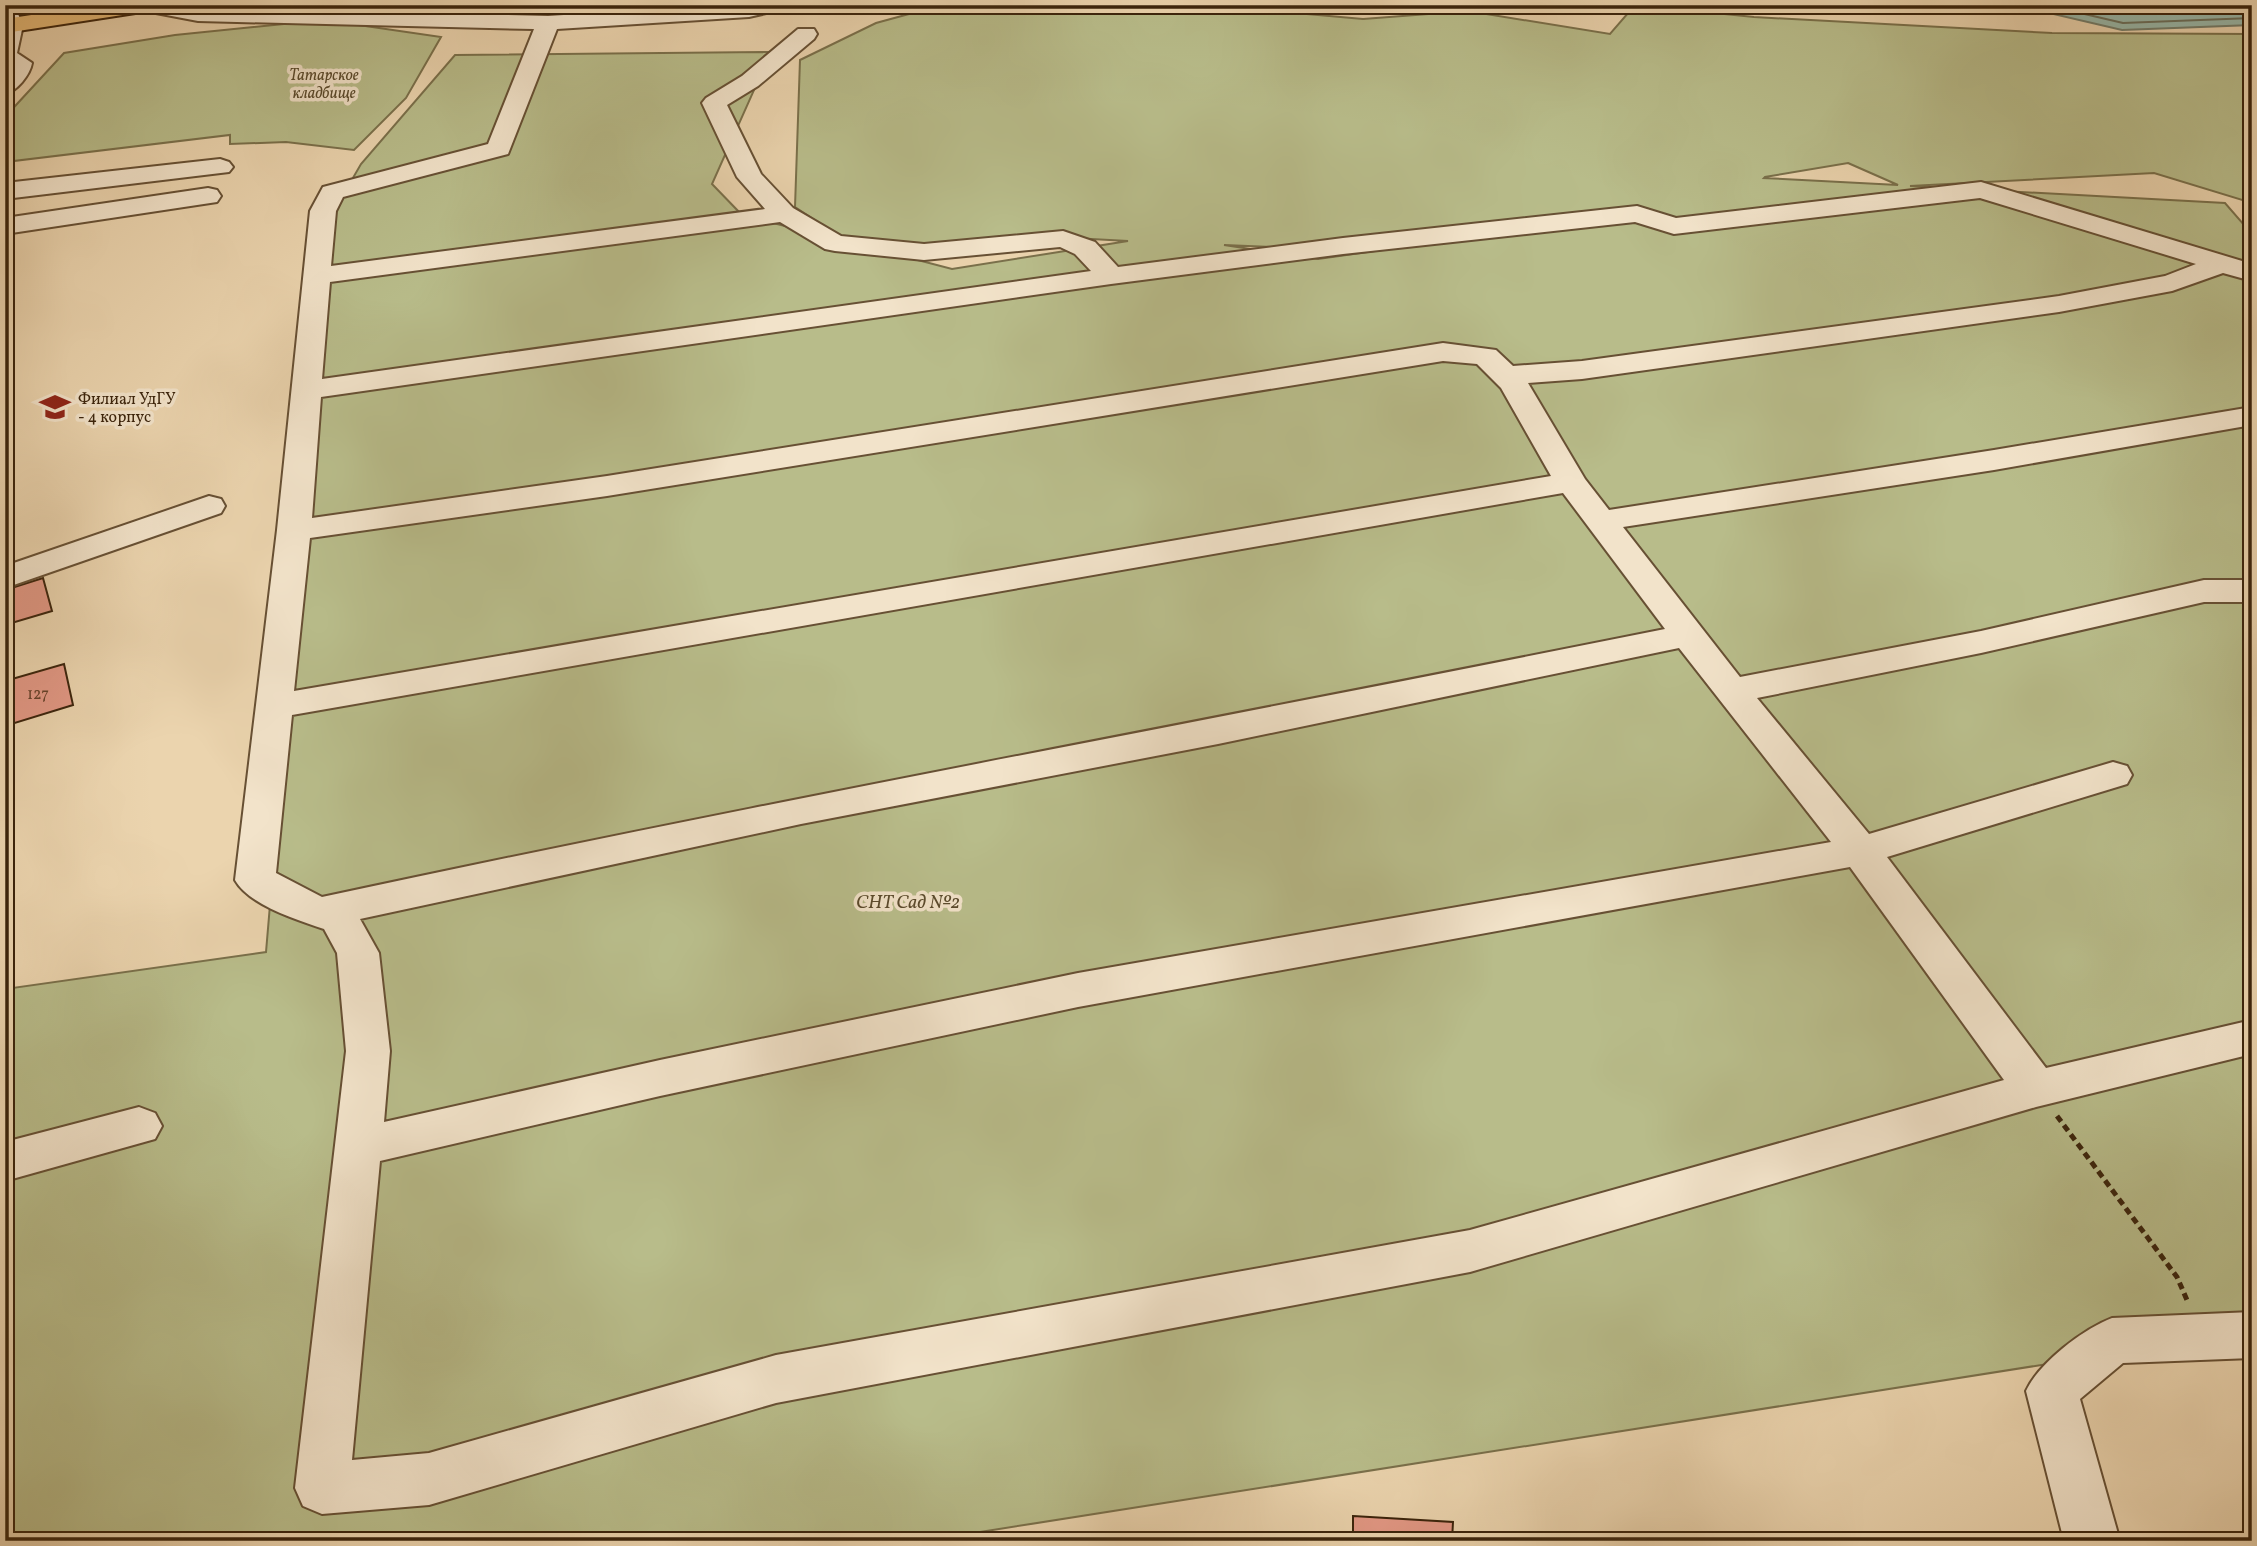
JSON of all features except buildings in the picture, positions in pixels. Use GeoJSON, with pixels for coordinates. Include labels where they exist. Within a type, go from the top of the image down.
{"type":"FeatureCollection","features":[{"type":"Feature","properties":{"kind":"main road"},"geometry":{"type":"LineString","coordinates":[[8,14],[142,5]]}},
{"type":"Feature","properties":{"kind":"street"},"geometry":{"type":"LineString","coordinates":[[148,5],[198,14],[548,23],[748,10],[772,5]]}},
{"type":"Feature","properties":{"kind":"street"},"geometry":{"type":"LineString","coordinates":[[5,87],[19,69],[20,63],[5,56],[8,14]]}},
{"type":"Feature","properties":{"kind":"street"},"geometry":{"type":"LineString","coordinates":[[548,23],[499,149],[332,192],[323,211],[294,530],[255,880],[302,906],[339,918],[358,953],[368,1051],[322,1488],[429,1479],[776,1380],[1469,1251],[2036,1089],[2252,1037]]}},
{"type":"Feature","properties":{"kind":"street"},"geometry":{"type":"LineString","coordinates":[[806,34],[750,81],[714,103],[750,177],[784,214],[835,243],[925,252],[1063,239],[1084,248],[1111,276]]}},
{"type":"Feature","properties":{"kind":"street"},"geometry":{"type":"LineString","coordinates":[[5,191],[220,167]]}},
{"type":"Feature","properties":{"kind":"street"},"geometry":{"type":"LineString","coordinates":[[306,390],[1111,276],[1343,246],[1637,214],[1674,226],[1981,190],[2252,273]]}},
{"type":"Feature","properties":{"kind":"street"},"geometry":{"type":"LineString","coordinates":[[5,226],[208,196]]}},
{"type":"Feature","properties":{"kind":"street"},"geometry":{"type":"LineString","coordinates":[[316,276],[784,214]]}},
{"type":"Feature","properties":{"kind":"street"},"geometry":{"type":"LineString","coordinates":[[1506,376],[1582,370],[2059,304],[2172,283],[2222,264]]}},
{"type":"Feature","properties":{"kind":"street"},"geometry":{"type":"LineString","coordinates":[[294,530],[607,486],[1443,352],[1486,356],[1506,376],[1530,410],[1571,482],[1731,691],[1860,851],[2036,1089]]}},
{"type":"Feature","properties":{"kind":"street"},"geometry":{"type":"LineString","coordinates":[[1601,520],[1994,460],[2252,416]]}},
{"type":"Feature","properties":{"kind":"street"},"geometry":{"type":"LineString","coordinates":[[275,706],[1571,482]]}},
{"type":"Feature","properties":{"kind":"street"},"geometry":{"type":"LineString","coordinates":[[5,578],[209,506]]}},
{"type":"Feature","properties":{"kind":"street"},"geometry":{"type":"LineString","coordinates":[[1731,691],[1981,642],[2204,591],[2252,591]]}},
{"type":"Feature","properties":{"kind":"street"},"geometry":{"type":"LineString","coordinates":[[321,912],[801,810],[1231,728],[1688,635]]}},
{"type":"Feature","properties":{"kind":"street"},"geometry":{"type":"LineString","coordinates":[[357,1147],[660,1078],[1078,990],[1860,851],[2113,775]]}},
{"type":"Feature","properties":{"kind":"street"},"geometry":{"type":"LineString","coordinates":[[5,1162],[139,1126]]}},
{"type":"Feature","properties":{"kind":"street"},"geometry":{"type":"LineString","coordinates":[[2092,1541],[2052,1391],[2112,1341],[2252,1335]]}},
{"type":"Feature","properties":{"kind":"path"},"geometry":{"type":"LineString","coordinates":[[2036,1089],[2177,1277],[2201,1337]]}},
{"type":"Feature","properties":{"kind":"green space","name":"СНТ Сад №2"},"geometry":{"type":"Polygon","coordinates":[[[942,5],[1205,5],[1363,19],[1468,11],[1610,34],[1635,5],[1754,17],[2052,33],[2252,34],[2252,203],[2154,173],[1910,186],[2225,203],[2252,234],[2252,1337],[2181,1343],[923,1541],[5,1541],[5,989],[266,952],[328,221],[361,164],[455,55],[771,52],[712,184],[742,215],[848,242],[795,207],[800,60],[876,23],[942,5]],[[1848,163],[1765,177],[1764,178],[1898,185],[1848,163]],[[1539,228],[1321,249],[1224,245],[1318,259],[1539,228]],[[1073,238],[910,258],[952,269],[1128,241],[1073,238]]]}},
{"type":"Feature","properties":{"kind":"green space","name":"Татарское кладбище"},"geometry":{"type":"Polygon","coordinates":[[[324,20],[441,37],[406,98],[354,150],[286,142],[230,144],[230,135],[5,162],[5,117],[64,53],[175,35],[324,20]]]}},
{"type":"Feature","properties":{"kind":"water"},"geometry":{"type":"Polygon","coordinates":[[[1497,5],[1933,5],[1832,11],[1709,8],[1542,13],[1497,5]]]}},
{"type":"Feature","properties":{"kind":"water"},"geometry":{"type":"Polygon","coordinates":[[[2015,5],[2252,5],[2252,25],[2122,30],[2015,5]]]}},
{"type":"Feature","properties":{"kind":"place","name":"Филиал УдГУ - 4 корпус"},"geometry":{"type":"Point","coordinates":[55,407]}}]}
